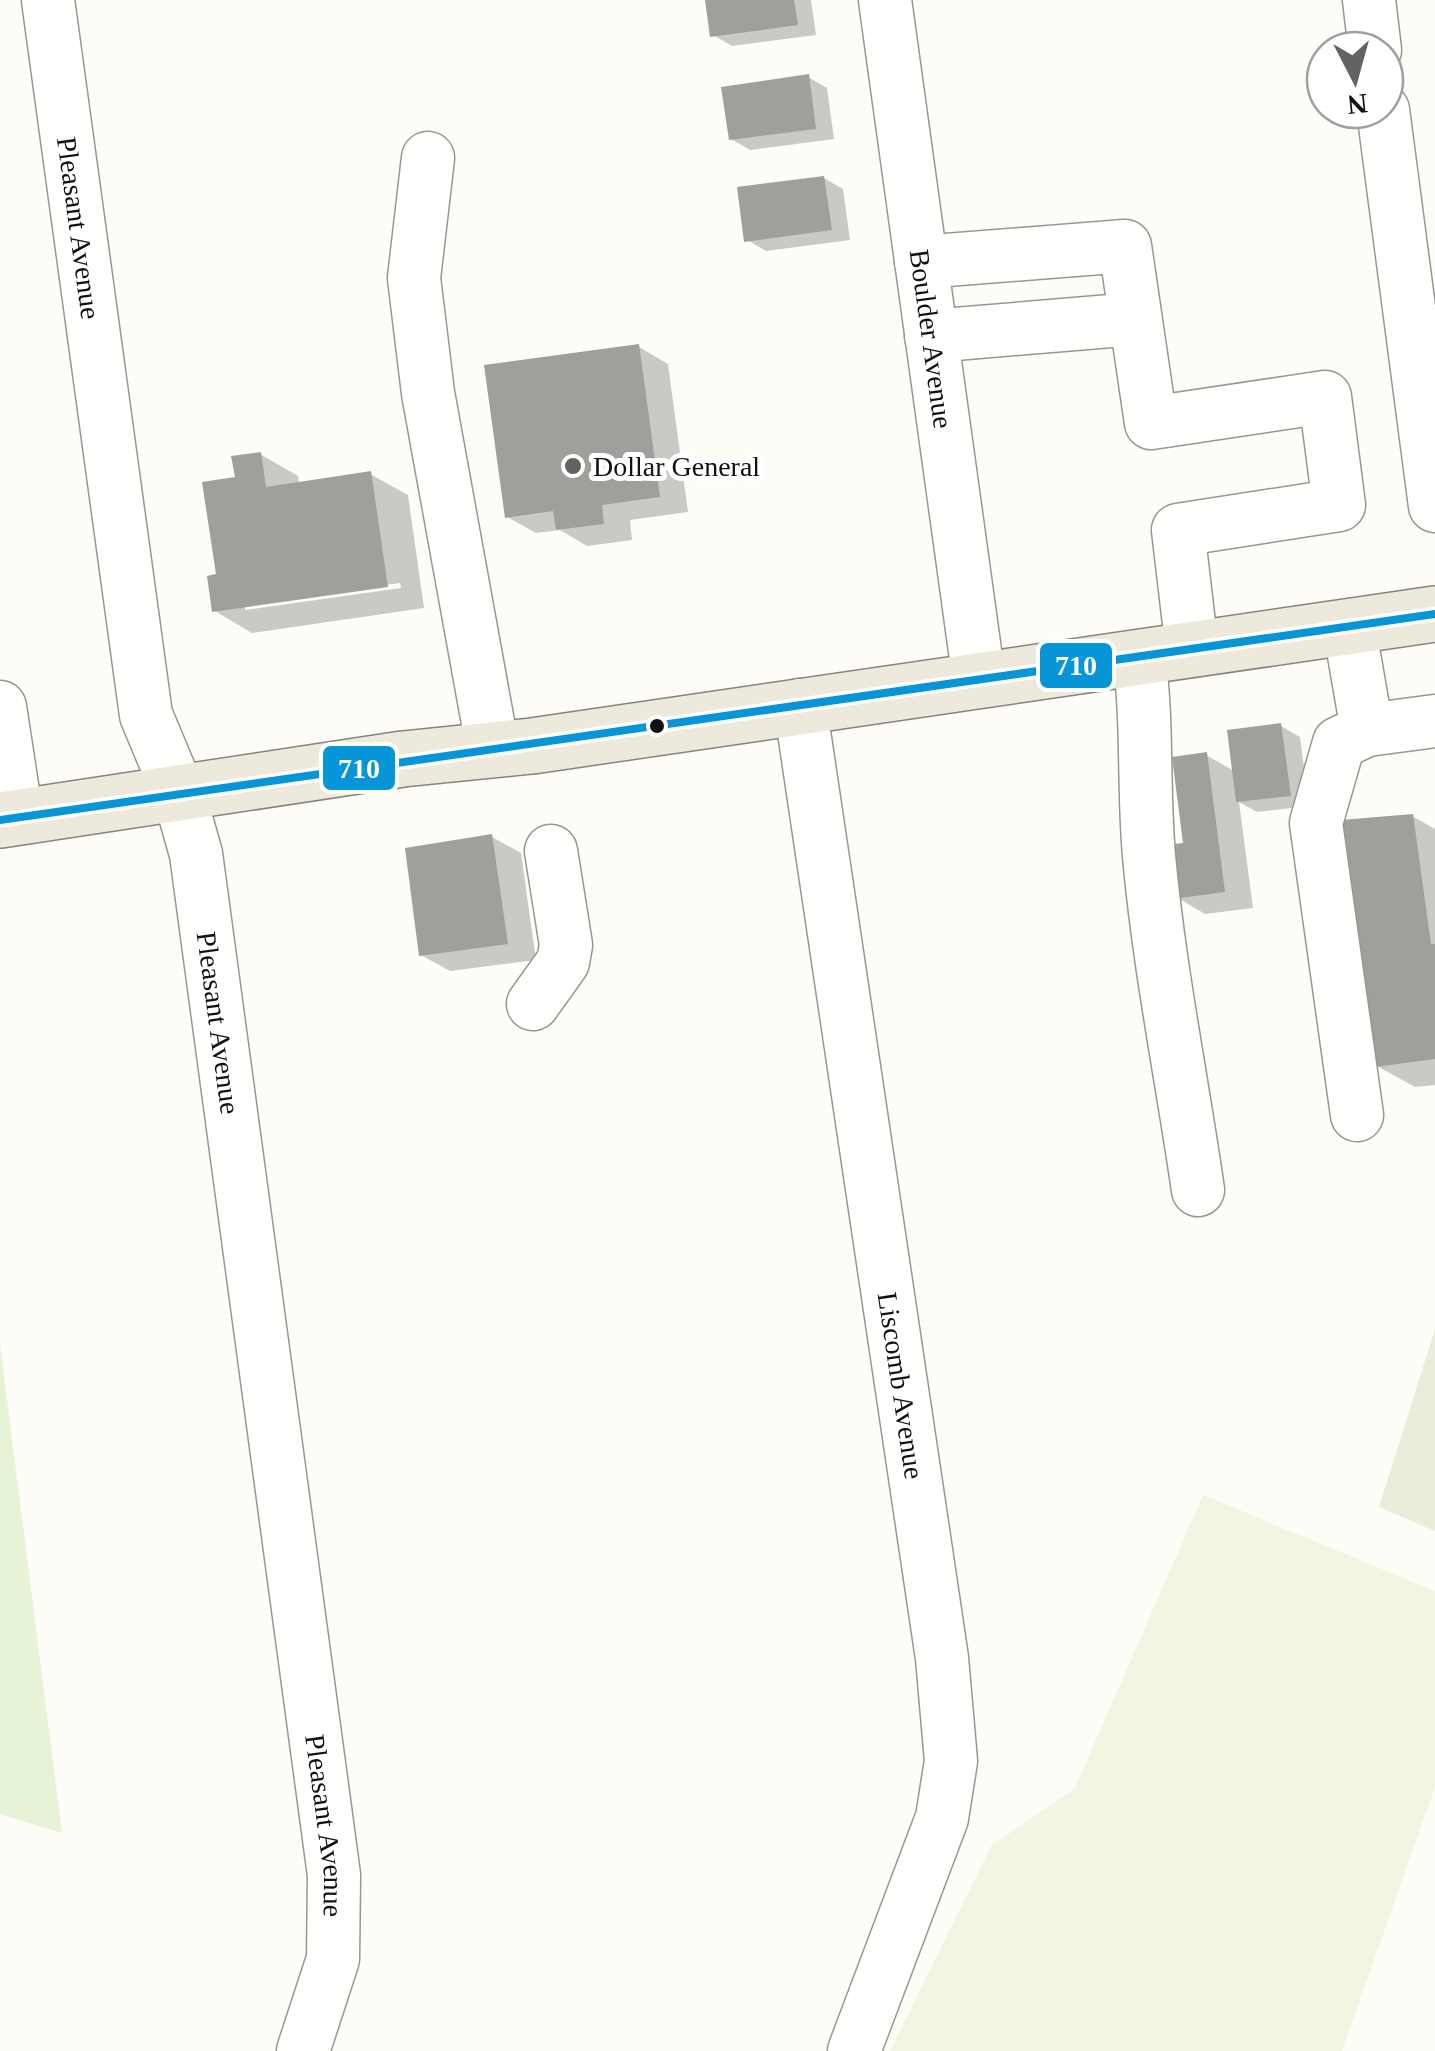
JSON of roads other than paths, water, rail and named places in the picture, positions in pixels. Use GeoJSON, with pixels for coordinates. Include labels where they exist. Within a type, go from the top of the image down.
{"type":"FeatureCollection","features":[{"type":"Feature","properties":{"kind":"main road"},"geometry":{"type":"LineString","coordinates":[[8,819],[404,759],[493,750],[1435,614]]}},
{"type":"Feature","properties":{"kind":"street","name":"Pleasant Avenue"},"geometry":{"type":"LineString","coordinates":[[48,0],[146,715],[179,794],[196,854],[334,1875],[337,1923],[333,1960],[303,2051]]}},
{"type":"Feature","properties":{"kind":"street","name":"Boulder Avenue"},"geometry":{"type":"LineString","coordinates":[[884,0],[978,680]]}},
{"type":"Feature","properties":{"kind":"street"},"geometry":{"type":"LineString","coordinates":[[1368,0],[1372,30]]}},
{"type":"Feature","properties":{"kind":"street"},"geometry":{"type":"LineString","coordinates":[[1386,130],[1435,506]]}},
{"type":"Feature","properties":{"kind":"street"},"geometry":{"type":"LineString","coordinates":[[428,158],[414,278],[428,392],[493,750]]}},
{"type":"Feature","properties":{"kind":"street"},"geometry":{"type":"LineString","coordinates":[[921,262],[1124,246],[1151,422],[1325,397],[1339,505],[1178,530],[1192,649]]}},
{"type":"Feature","properties":{"kind":"street"},"geometry":{"type":"LineString","coordinates":[[932,336],[1136,319]]}},
{"type":"Feature","properties":{"kind":"street"},"geometry":{"type":"LineString","coordinates":[[1349,626],[1367,730]]}},
{"type":"Feature","properties":{"kind":"street"},"geometry":{"type":"LineString","coordinates":[[1139,657],[1148,720],[1143,781],[1150,861],[1198,1190]]}},
{"type":"Feature","properties":{"kind":"street","name":"Liscomb Avenue"},"geometry":{"type":"LineString","coordinates":[[800,705],[942,1658],[951,1760],[942,1818],[854,2051]]}},
{"type":"Feature","properties":{"kind":"street"},"geometry":{"type":"LineString","coordinates":[[0,707],[8,819]]}},
{"type":"Feature","properties":{"kind":"street"},"geometry":{"type":"LineString","coordinates":[[1357,1115],[1316,823],[1338,743],[1367,730],[1435,720]]}},
{"type":"Feature","properties":{"kind":"street"},"geometry":{"type":"LineString","coordinates":[[533,1004],[563,962],[566,945],[551,851]]}},
{"type":"Feature","properties":{"kind":"place","name":"Dollar General"},"geometry":{"type":"Point","coordinates":[573,466]}}]}
